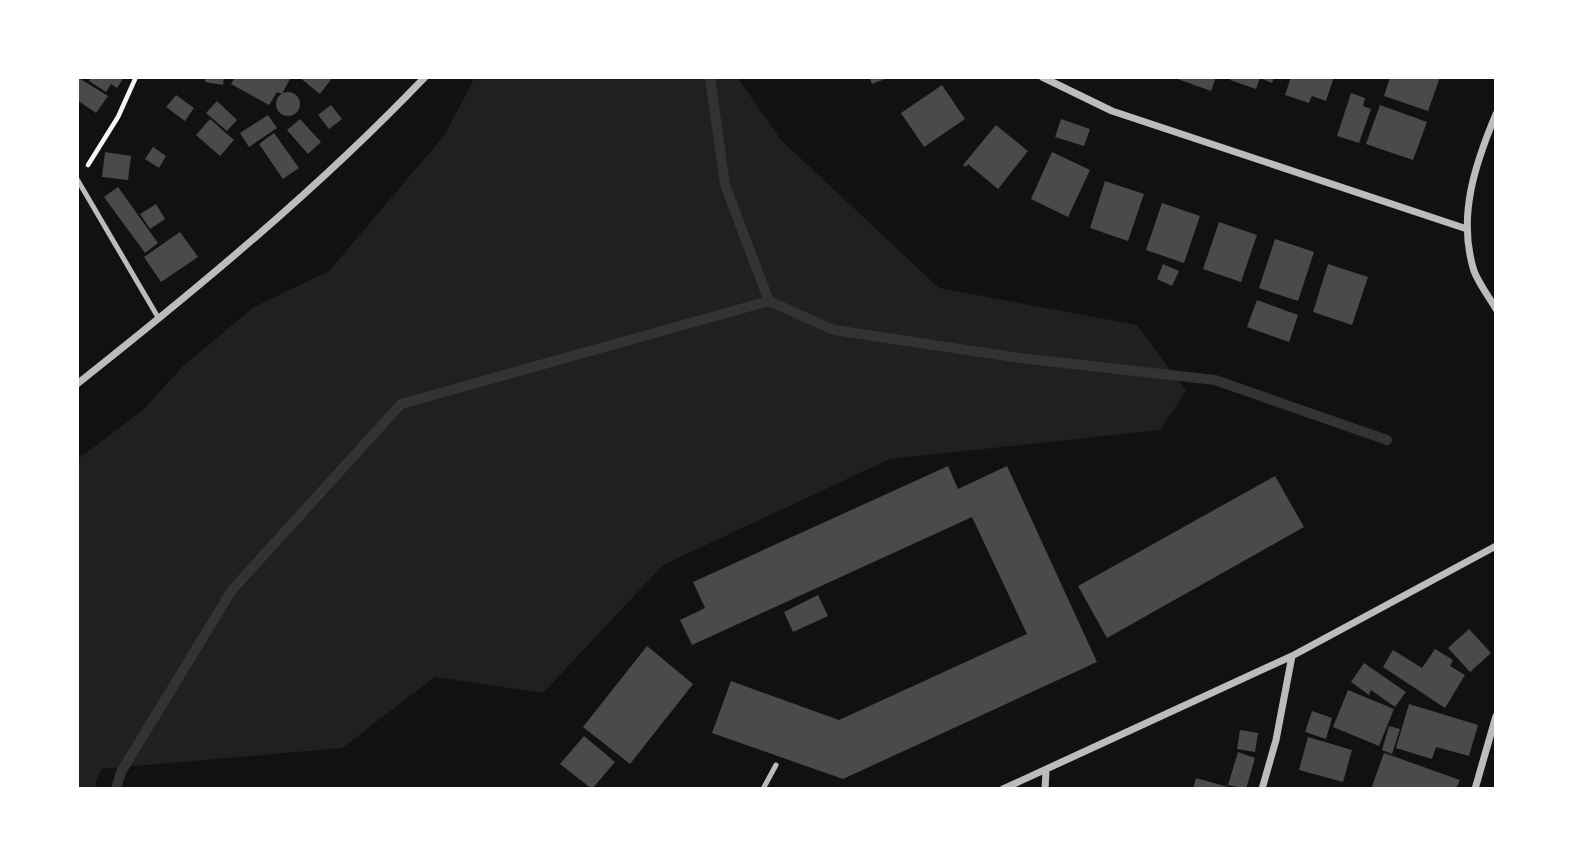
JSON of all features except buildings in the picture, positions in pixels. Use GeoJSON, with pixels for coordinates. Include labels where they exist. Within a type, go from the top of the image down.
{"type":"FeatureCollection","features":[{"type":"Feature","properties":{"kind":"street"},"geometry":{"type":"LineString","coordinates":[[77,384],[159,319],[366,139],[425,77]]}},
{"type":"Feature","properties":{"kind":"street"},"geometry":{"type":"LineString","coordinates":[[1042,77],[1112,111],[1467,229]]}},
{"type":"Feature","properties":{"kind":"street"},"geometry":{"type":"LineString","coordinates":[[1496,114],[1477,159],[1468,201],[1467,229],[1475,272],[1496,309]]}},
{"type":"Feature","properties":{"kind":"street"},"geometry":{"type":"LineString","coordinates":[[1003,789],[1046,772],[1292,656],[1496,546]]}},
{"type":"Feature","properties":{"kind":"street"},"geometry":{"type":"LineString","coordinates":[[1262,789],[1276,740],[1292,656]]}},
{"type":"Feature","properties":{"kind":"street"},"geometry":{"type":"LineString","coordinates":[[1475,789],[1496,716]]}},
{"type":"Feature","properties":{"kind":"street"},"geometry":{"type":"LineString","coordinates":[[1045,789],[1046,772]]}},
{"type":"Feature","properties":{"kind":"lane"},"geometry":{"type":"LineString","coordinates":[[79,180],[159,319]]}},
{"type":"Feature","properties":{"kind":"lane"},"geometry":{"type":"LineString","coordinates":[[763,789],[776,765]]}},
{"type":"Feature","properties":{"kind":"path"},"geometry":{"type":"LineString","coordinates":[[79,180],[136,77]]}},
{"type":"Feature","properties":{"kind":"shaded area"},"geometry":{"type":"Polygon","coordinates":[[[475,77],[737,77],[781,140],[939,288],[1137,325],[1186,391],[1160,430],[890,459],[663,565],[543,693],[435,677],[342,748],[101,769],[94,789],[77,789],[77,460],[143,410],[183,366],[254,307],[329,271],[444,136],[475,77]]]}},
{"type":"Feature","properties":{"kind":"waterway"},"geometry":{"type":"LineString","coordinates":[[116,789],[121,772],[232,590],[401,404],[769,301],[725,185],[710,77]]}},
{"type":"Feature","properties":{"kind":"waterway"},"geometry":{"type":"LineString","coordinates":[[769,301],[834,330],[1020,358],[1215,380],[1387,440]]}}]}
